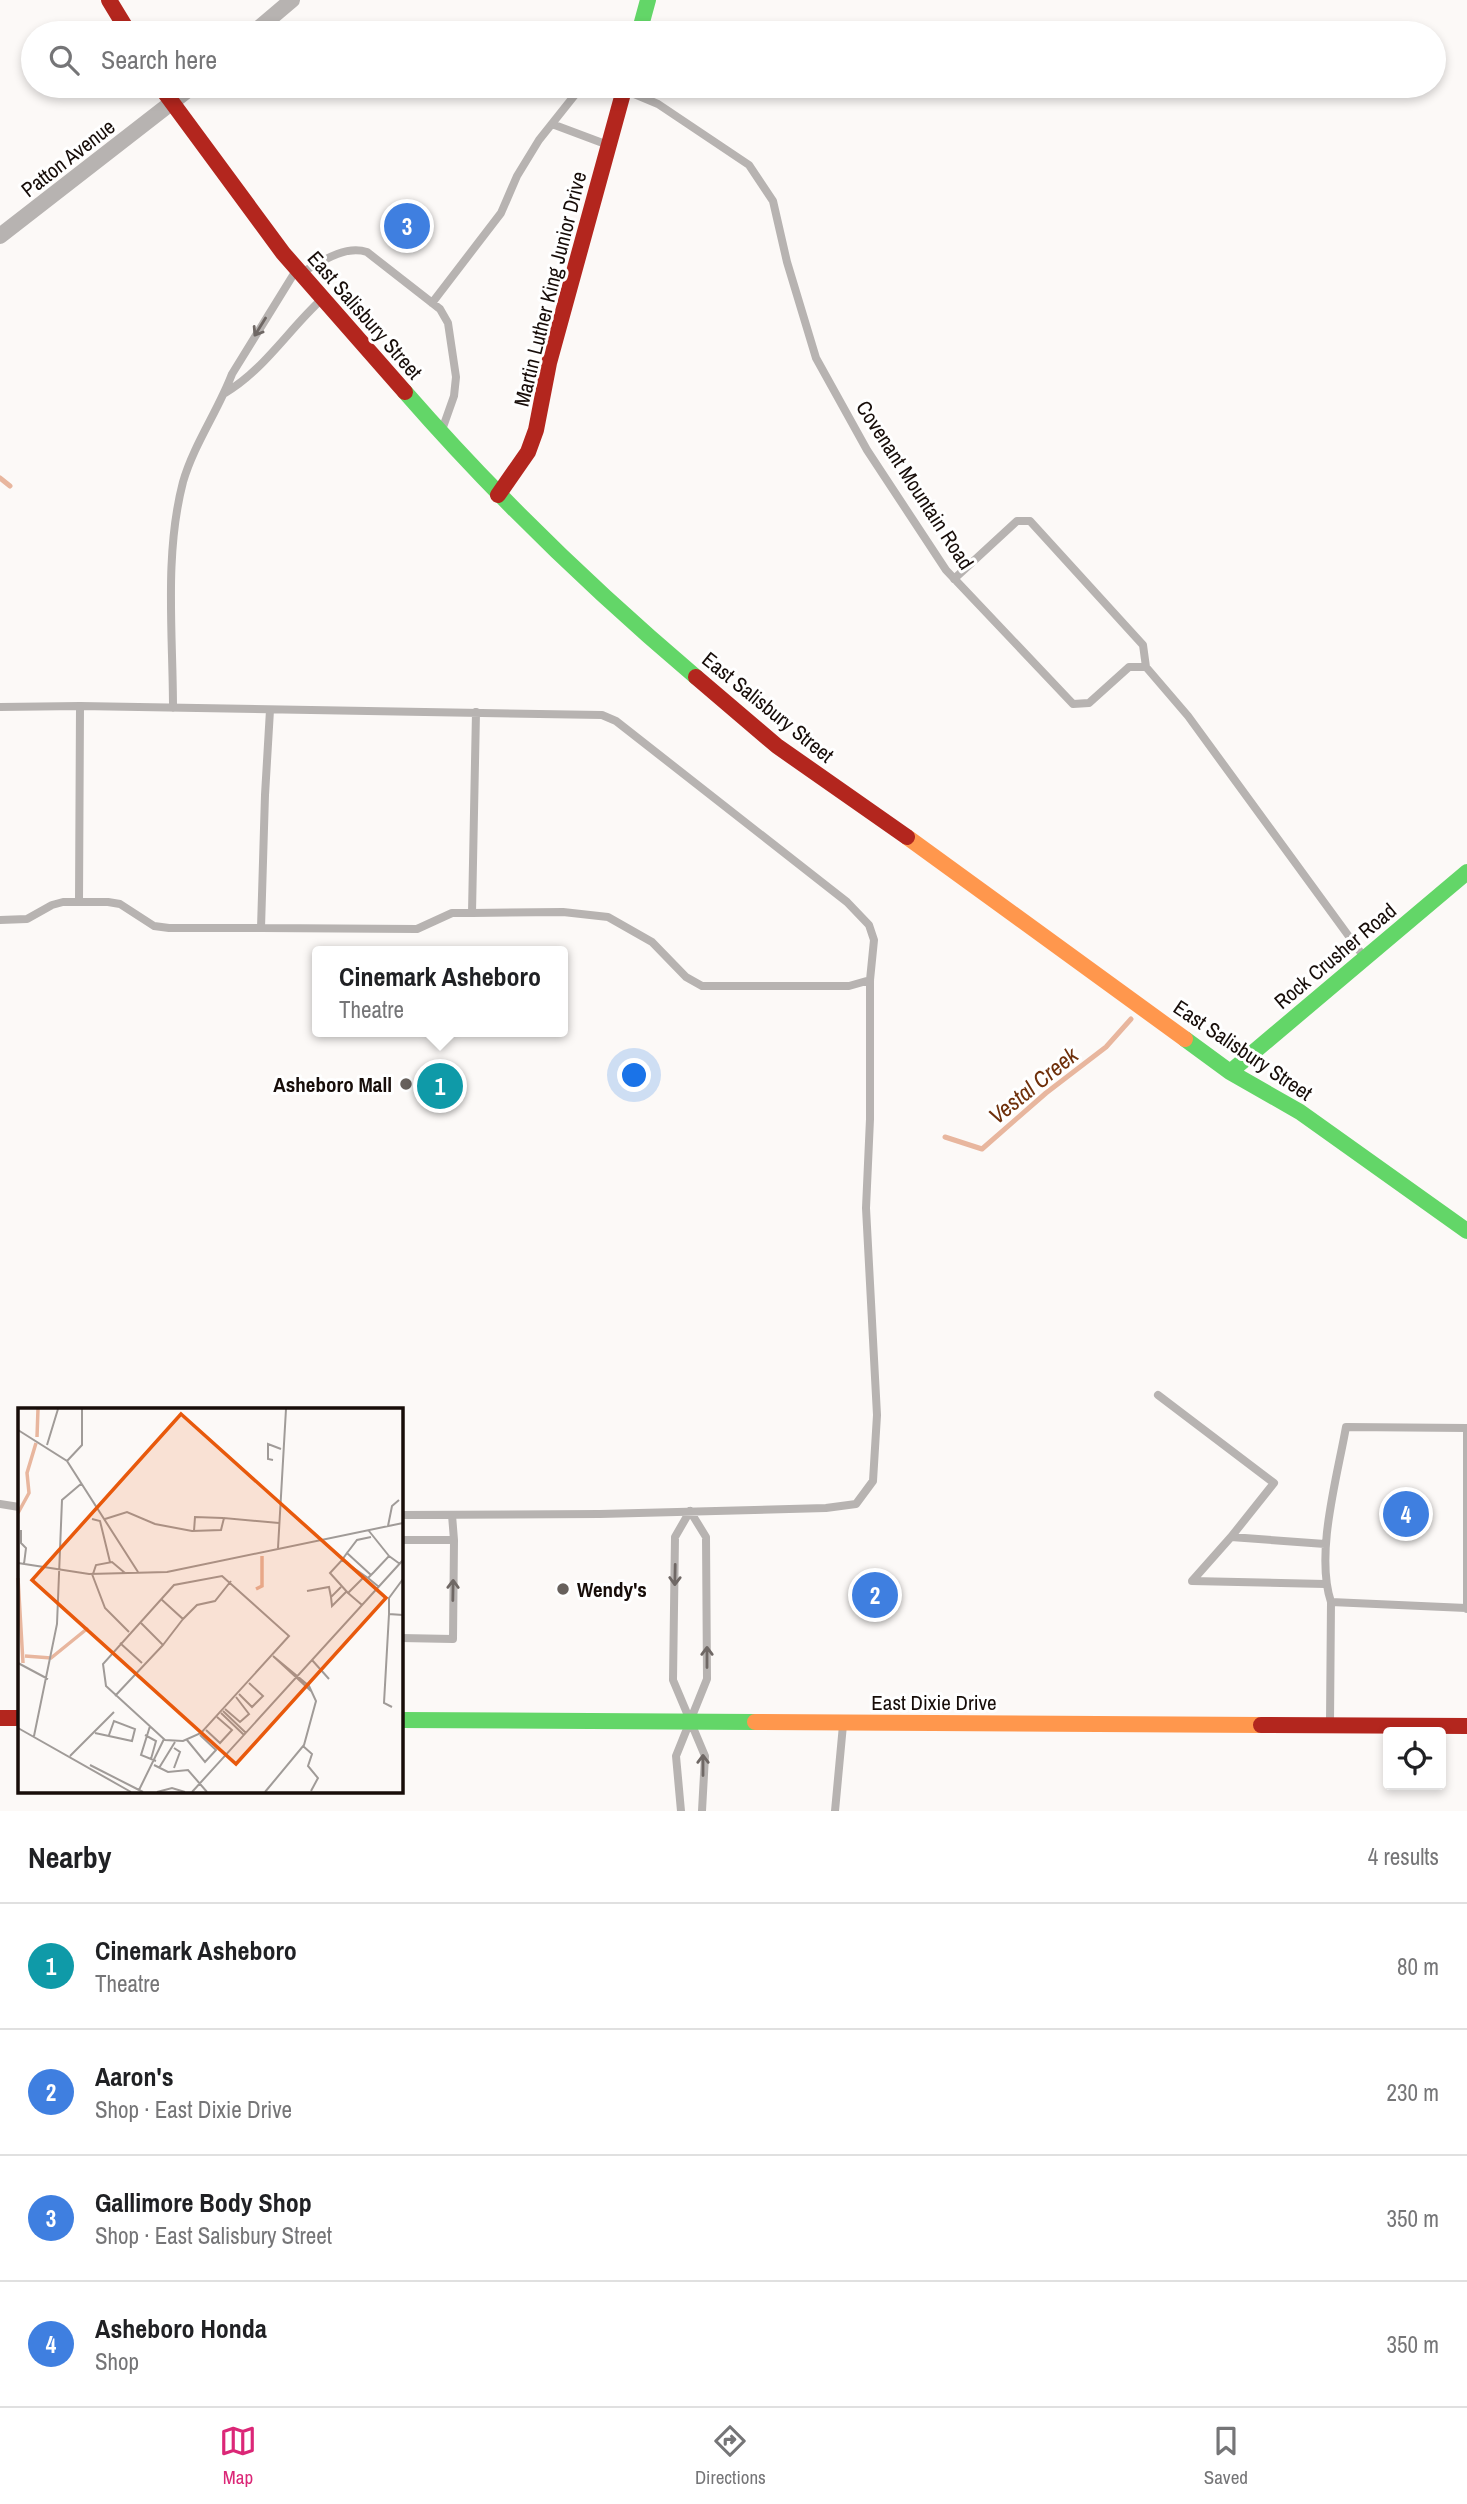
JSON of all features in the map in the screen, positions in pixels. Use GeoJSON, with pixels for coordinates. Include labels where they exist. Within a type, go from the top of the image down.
{"type":"FeatureCollection","features":[{"type":"Feature","properties":{"kind":"main road"},"geometry":{"type":"LineString","coordinates":[[109,0],[122,21]]}},
{"type":"Feature","properties":{"kind":"main road"},"geometry":{"type":"LineString","coordinates":[[642,21],[648,0]]}},
{"type":"Feature","properties":{"kind":"main road","name":"East Salisbury Street"},"geometry":{"type":"LineString","coordinates":[[168,98],[299,271],[440,433],[499,495],[636,626],[777,746],[999,902],[1230,1072],[1300,1112],[1467,1231]]}},
{"type":"Feature","properties":{"kind":"main road","name":"Martin Luther King Junior Drive"},"geometry":{"type":"LineString","coordinates":[[499,495],[528,452],[537,430],[549,363],[621,98]]}},
{"type":"Feature","properties":{"kind":"main road","name":"Rock Crusher Road"},"geometry":{"type":"LineString","coordinates":[[1230,1072],[1467,872]]}},
{"type":"Feature","properties":{"kind":"main road"},"geometry":{"type":"LineString","coordinates":[[0,1718],[18,1718]]}},
{"type":"Feature","properties":{"kind":"main road","name":"East Dixie Drive"},"geometry":{"type":"LineString","coordinates":[[402,1720],[1467,1726]]}},
{"type":"Feature","properties":{"kind":"street"},"geometry":{"type":"LineString","coordinates":[[267,21],[292,0]]}},
{"type":"Feature","properties":{"kind":"street","name":"Patton Avenue"},"geometry":{"type":"LineString","coordinates":[[0,236],[179,98]]}},
{"type":"Feature","properties":{"kind":"lane"},"geometry":{"type":"LineString","coordinates":[[432,303],[502,213],[517,176],[573,98]]}},
{"type":"Feature","properties":{"kind":"lane","name":"Covenant Mountain Road"},"geometry":{"type":"LineString","coordinates":[[645,98],[749,165],[773,201],[787,262],[816,358],[867,450],[946,570],[1073,704],[1089,704],[1129,667],[1146,667]]}},
{"type":"Feature","properties":{"kind":"lane"},"geometry":{"type":"LineString","coordinates":[[552,124],[608,145]]}},
{"type":"Feature","properties":{"kind":"lane"},"geometry":{"type":"LineString","coordinates":[[173,708],[172,574],[176,515],[183,481],[192,455],[225,393],[232,374],[299,271],[329,257],[358,249],[367,252],[440,309],[448,323],[456,377],[454,396],[440,433]]}},
{"type":"Feature","properties":{"kind":"lane"},"geometry":{"type":"LineString","coordinates":[[225,393],[245,381],[322,299]]}},
{"type":"Feature","properties":{"kind":"lane"},"geometry":{"type":"LineString","coordinates":[[954,579],[1017,521],[1030,521],[1143,645],[1146,667],[1188,716],[1364,958]]}},
{"type":"Feature","properties":{"kind":"lane"},"geometry":{"type":"LineString","coordinates":[[0,706],[602,715],[615,721],[857,910],[869,925],[874,940],[870,979],[870,1119],[866,1208],[877,1415],[873,1481],[856,1504],[826,1508],[402,1515]]}},
{"type":"Feature","properties":{"kind":"lane"},"geometry":{"type":"LineString","coordinates":[[79,902],[80,706]]}},
{"type":"Feature","properties":{"kind":"lane"},"geometry":{"type":"LineString","coordinates":[[261,928],[271,710]]}},
{"type":"Feature","properties":{"kind":"lane"},"geometry":{"type":"LineString","coordinates":[[472,913],[476,712]]}},
{"type":"Feature","properties":{"kind":"lane"},"geometry":{"type":"LineString","coordinates":[[0,920],[27,919],[51,905],[63,902],[121,904],[154,926],[169,928],[417,929],[452,913],[563,912],[608,917],[652,942],[686,977],[702,986],[849,986],[870,979]]}},
{"type":"Feature","properties":{"kind":"lane"},"geometry":{"type":"LineString","coordinates":[[1158,1395],[1274,1483],[1192,1581],[1325,1584]]}},
{"type":"Feature","properties":{"kind":"lane"},"geometry":{"type":"LineString","coordinates":[[1329,1724],[1331,1602],[1325,1584],[1325,1544],[1346,1427],[1467,1425],[1466,1609],[1331,1602]]}},
{"type":"Feature","properties":{"kind":"lane"},"geometry":{"type":"LineString","coordinates":[[0,1504],[18,1507]]}},
{"type":"Feature","properties":{"kind":"lane"},"geometry":{"type":"LineString","coordinates":[[681,1811],[676,1756],[707,1679],[706,1537],[691,1511]]}},
{"type":"Feature","properties":{"kind":"lane"},"geometry":{"type":"LineString","coordinates":[[691,1511],[675,1537],[673,1680],[705,1756],[702,1811]]}},
{"type":"Feature","properties":{"kind":"lane"},"geometry":{"type":"LineString","coordinates":[[402,1638],[453,1639],[452,1515]]}},
{"type":"Feature","properties":{"kind":"lane"},"geometry":{"type":"LineString","coordinates":[[1231,1537],[1325,1544]]}},
{"type":"Feature","properties":{"kind":"lane"},"geometry":{"type":"LineString","coordinates":[[402,1539],[454,1540]]}},
{"type":"Feature","properties":{"kind":"lane"},"geometry":{"type":"LineString","coordinates":[[835,1811],[843,1722]]}},
{"type":"Feature","properties":{"kind":"waterway"},"geometry":{"type":"LineString","coordinates":[[0,478],[10,486]]}},
{"type":"Feature","properties":{"kind":"waterway","name":"Vestal Creek"},"geometry":{"type":"LineString","coordinates":[[945,1137],[982,1149],[1046,1093],[1106,1047],[1131,1019]]}},
{"type":"Feature","properties":{"kind":"traffic: fast"},"geometry":{"type":"LineString","coordinates":[[642,21],[648,0]]}},
{"type":"Feature","properties":{"kind":"traffic: fast"},"geometry":{"type":"LineString","coordinates":[[405,392],[474,468],[545,540],[619,610],[696,677]]}},
{"type":"Feature","properties":{"kind":"traffic: fast"},"geometry":{"type":"LineString","coordinates":[[1230,1072],[1467,872]]}},
{"type":"Feature","properties":{"kind":"traffic: fast"},"geometry":{"type":"LineString","coordinates":[[1185,1039],[1230,1072],[1300,1112],[1467,1231]]}},
{"type":"Feature","properties":{"kind":"traffic: fast"},"geometry":{"type":"LineString","coordinates":[[402,1720],[755,1722]]}},
{"type":"Feature","properties":{"kind":"traffic: slow"},"geometry":{"type":"LineString","coordinates":[[907,837],[1185,1039]]}},
{"type":"Feature","properties":{"kind":"traffic: slow"},"geometry":{"type":"LineString","coordinates":[[755,1722],[1261,1725]]}},
{"type":"Feature","properties":{"kind":"traffic: jam"},"geometry":{"type":"LineString","coordinates":[[109,0],[122,21]]}},
{"type":"Feature","properties":{"kind":"traffic: jam"},"geometry":{"type":"LineString","coordinates":[[169,98],[283,253],[405,392]]}},
{"type":"Feature","properties":{"kind":"traffic: jam"},"geometry":{"type":"LineString","coordinates":[[498,495],[528,452],[536,430],[549,363],[622,98]]}},
{"type":"Feature","properties":{"kind":"traffic: jam"},"geometry":{"type":"LineString","coordinates":[[696,677],[777,746],[907,837]]}},
{"type":"Feature","properties":{"kind":"traffic: jam"},"geometry":{"type":"LineString","coordinates":[[0,1718],[18,1718]]}},
{"type":"Feature","properties":{"kind":"traffic: jam"},"geometry":{"type":"LineString","coordinates":[[1261,1725],[1467,1726]]}},
{"type":"Feature","properties":{"kind":"place","name":"Gallimore Body Shop"},"geometry":{"type":"Point","coordinates":[407,226]}},
{"type":"Feature","properties":{"kind":"place","name":"Asheboro Mall"},"geometry":{"type":"Point","coordinates":[406,1084]}},
{"type":"Feature","properties":{"kind":"place","name":"Cinemark Asheboro"},"geometry":{"type":"Point","coordinates":[440,1086]}},
{"type":"Feature","properties":{"kind":"place","name":"Asheboro Honda"},"geometry":{"type":"Point","coordinates":[1406,1514]}},
{"type":"Feature","properties":{"kind":"place","name":"Wendy's"},"geometry":{"type":"Point","coordinates":[563,1589]}},
{"type":"Feature","properties":{"kind":"place","name":"Aaron's"},"geometry":{"type":"Point","coordinates":[875,1595]}}]}
